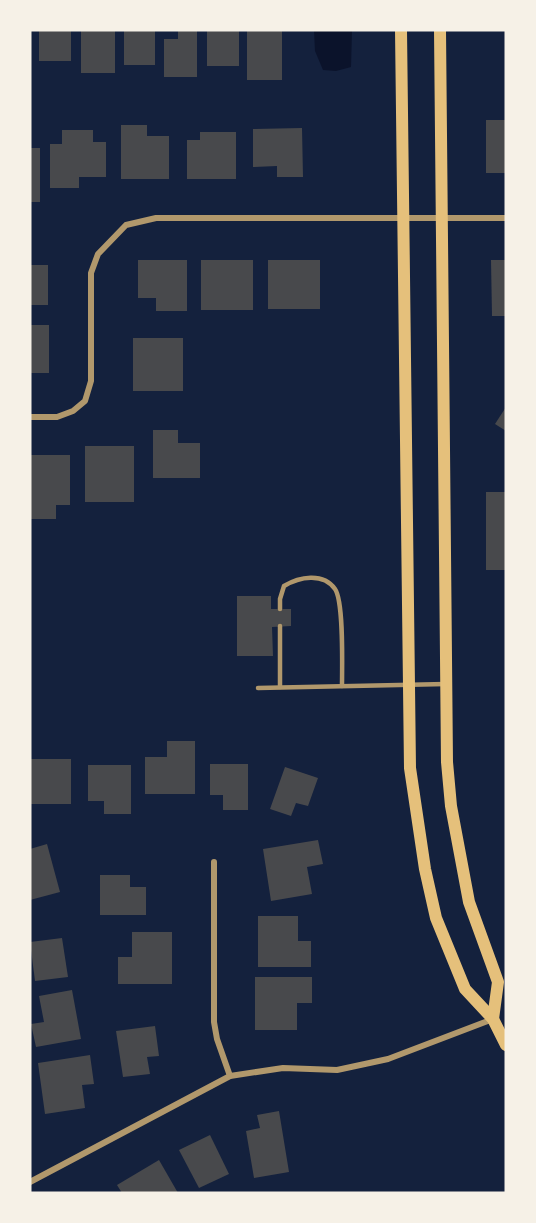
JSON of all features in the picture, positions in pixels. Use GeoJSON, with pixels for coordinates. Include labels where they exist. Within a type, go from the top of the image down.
{"type":"FeatureCollection","features":[{"type":"Feature","properties":{"kind":"main road"},"geometry":{"type":"LineString","coordinates":[[401,30],[410,768],[424,869],[436,918],[465,989],[493,1019],[506,1045]]}},
{"type":"Feature","properties":{"kind":"main road"},"geometry":{"type":"LineString","coordinates":[[440,30],[440,219],[446,684],[450,806],[469,902],[498,981],[493,1019]]}},
{"type":"Feature","properties":{"kind":"street"},"geometry":{"type":"LineString","coordinates":[[30,417],[57,417],[73,411],[85,401],[91,381],[91,273],[98,254],[126,225],[156,219],[506,218]]}},
{"type":"Feature","properties":{"kind":"street"},"geometry":{"type":"LineString","coordinates":[[214,862],[214,1022],[217,1039],[230,1076]]}},
{"type":"Feature","properties":{"kind":"street"},"geometry":{"type":"LineString","coordinates":[[30,1182],[230,1076],[283,1068],[337,1070],[388,1059],[493,1019]]}},
{"type":"Feature","properties":{"kind":"lane"},"geometry":{"type":"LineString","coordinates":[[280,609],[279,599],[284,586],[294,580],[313,578],[327,582],[334,588],[340,612],[342,686]]}},
{"type":"Feature","properties":{"kind":"lane"},"geometry":{"type":"LineString","coordinates":[[280,626],[280,687]]}},
{"type":"Feature","properties":{"kind":"lane"},"geometry":{"type":"LineString","coordinates":[[258,688],[446,684]]}},
{"type":"Feature","properties":{"kind":"water"},"geometry":{"type":"Polygon","coordinates":[[[314,30],[352,30],[351,67],[336,71],[323,70],[315,51],[314,30]]]}},
{"type":"Feature","properties":{"kind":"building"},"geometry":{"type":"Polygon","coordinates":[[[39,30],[71,30],[71,61],[39,61],[39,30]]]}},
{"type":"Feature","properties":{"kind":"building"},"geometry":{"type":"Polygon","coordinates":[[[81,30],[115,30],[115,73],[81,73],[81,30]]]}},
{"type":"Feature","properties":{"kind":"building"},"geometry":{"type":"Polygon","coordinates":[[[124,30],[155,30],[155,65],[124,65],[124,30]]]}},
{"type":"Feature","properties":{"kind":"building"},"geometry":{"type":"Polygon","coordinates":[[[178,30],[197,30],[197,77],[164,77],[164,39],[178,39],[178,30]]]}},
{"type":"Feature","properties":{"kind":"building"},"geometry":{"type":"Polygon","coordinates":[[[207,30],[239,30],[239,66],[207,66],[207,30]]]}},
{"type":"Feature","properties":{"kind":"building"},"geometry":{"type":"Polygon","coordinates":[[[247,30],[282,30],[282,80],[247,80],[247,30]]]}},
{"type":"Feature","properties":{"kind":"building"},"geometry":{"type":"Polygon","coordinates":[[[486,120],[506,120],[506,173],[486,173],[486,120]]]}},
{"type":"Feature","properties":{"kind":"building"},"geometry":{"type":"Polygon","coordinates":[[[121,125],[147,125],[147,136],[169,136],[169,179],[121,179],[121,125]]]}},
{"type":"Feature","properties":{"kind":"building"},"geometry":{"type":"Polygon","coordinates":[[[302,128],[303,177],[277,177],[277,166],[253,167],[253,129],[302,128]]]}},
{"type":"Feature","properties":{"kind":"building"},"geometry":{"type":"Polygon","coordinates":[[[62,130],[93,130],[93,142],[106,142],[106,177],[79,177],[79,188],[50,188],[50,144],[62,144],[62,130]]]}},
{"type":"Feature","properties":{"kind":"building"},"geometry":{"type":"Polygon","coordinates":[[[200,132],[236,132],[236,179],[187,179],[187,140],[200,140],[200,132]]]}},
{"type":"Feature","properties":{"kind":"building"},"geometry":{"type":"Polygon","coordinates":[[[30,148],[40,148],[40,202],[30,202],[30,148]]]}},
{"type":"Feature","properties":{"kind":"building"},"geometry":{"type":"Polygon","coordinates":[[[138,260],[187,260],[187,311],[156,311],[156,298],[138,298],[138,260]]]}},
{"type":"Feature","properties":{"kind":"building"},"geometry":{"type":"Polygon","coordinates":[[[201,260],[253,260],[253,310],[201,310],[201,260]]]}},
{"type":"Feature","properties":{"kind":"building"},"geometry":{"type":"Polygon","coordinates":[[[268,260],[320,260],[320,309],[268,309],[268,260]]]}},
{"type":"Feature","properties":{"kind":"building"},"geometry":{"type":"Polygon","coordinates":[[[491,260],[506,260],[506,316],[492,316],[491,260]]]}},
{"type":"Feature","properties":{"kind":"building"},"geometry":{"type":"Polygon","coordinates":[[[30,265],[48,265],[48,305],[30,305],[30,265]]]}},
{"type":"Feature","properties":{"kind":"building"},"geometry":{"type":"Polygon","coordinates":[[[30,325],[49,325],[49,373],[30,373],[30,325]]]}},
{"type":"Feature","properties":{"kind":"building"},"geometry":{"type":"Polygon","coordinates":[[[133,338],[183,338],[183,391],[133,391],[133,338]]]}},
{"type":"Feature","properties":{"kind":"building"},"geometry":{"type":"Polygon","coordinates":[[[506,407],[506,431],[495,424],[506,407]]]}},
{"type":"Feature","properties":{"kind":"building"},"geometry":{"type":"Polygon","coordinates":[[[153,430],[178,430],[178,443],[200,443],[200,478],[153,478],[153,430]]]}},
{"type":"Feature","properties":{"kind":"building"},"geometry":{"type":"Polygon","coordinates":[[[85,446],[134,446],[134,502],[85,502],[85,446]]]}},
{"type":"Feature","properties":{"kind":"building"},"geometry":{"type":"Polygon","coordinates":[[[30,455],[70,455],[70,505],[56,505],[56,519],[30,519],[30,455]]]}},
{"type":"Feature","properties":{"kind":"building"},"geometry":{"type":"Polygon","coordinates":[[[486,492],[506,492],[506,570],[486,570],[486,492]]]}},
{"type":"Feature","properties":{"kind":"building"},"geometry":{"type":"Polygon","coordinates":[[[237,596],[271,596],[271,609],[291,609],[291,626],[272,627],[273,656],[237,656],[237,596]]]}},
{"type":"Feature","properties":{"kind":"building"},"geometry":{"type":"Polygon","coordinates":[[[167,741],[195,741],[195,794],[145,794],[145,757],[167,757],[167,741]]]}},
{"type":"Feature","properties":{"kind":"building"},"geometry":{"type":"Polygon","coordinates":[[[30,759],[71,759],[71,804],[30,804],[30,759]]]}},
{"type":"Feature","properties":{"kind":"building"},"geometry":{"type":"Polygon","coordinates":[[[210,764],[248,764],[248,810],[223,810],[223,795],[210,795],[210,764]]]}},
{"type":"Feature","properties":{"kind":"building"},"geometry":{"type":"Polygon","coordinates":[[[88,765],[131,765],[131,814],[104,814],[104,801],[88,801],[88,765]]]}},
{"type":"Feature","properties":{"kind":"building"},"geometry":{"type":"Polygon","coordinates":[[[285,767],[318,778],[308,806],[296,803],[291,816],[270,809],[285,767]]]}},
{"type":"Feature","properties":{"kind":"building"},"geometry":{"type":"Polygon","coordinates":[[[318,840],[323,864],[307,867],[312,894],[271,901],[263,849],[318,840]]]}},
{"type":"Feature","properties":{"kind":"building"},"geometry":{"type":"Polygon","coordinates":[[[47,844],[60,892],[30,900],[30,849],[47,844]]]}},
{"type":"Feature","properties":{"kind":"building"},"geometry":{"type":"Polygon","coordinates":[[[100,875],[130,875],[130,887],[146,887],[146,915],[100,915],[100,875]]]}},
{"type":"Feature","properties":{"kind":"building"},"geometry":{"type":"Polygon","coordinates":[[[258,916],[298,916],[298,941],[311,941],[311,967],[258,967],[258,916]]]}},
{"type":"Feature","properties":{"kind":"building"},"geometry":{"type":"Polygon","coordinates":[[[132,932],[172,932],[172,984],[118,984],[118,957],[132,957],[132,932]]]}},
{"type":"Feature","properties":{"kind":"building"},"geometry":{"type":"Polygon","coordinates":[[[62,938],[68,977],[35,981],[30,942],[62,938]]]}},
{"type":"Feature","properties":{"kind":"building"},"geometry":{"type":"Polygon","coordinates":[[[255,977],[312,977],[312,1003],[297,1003],[297,1030],[255,1030],[255,977]]]}},
{"type":"Feature","properties":{"kind":"building"},"geometry":{"type":"Polygon","coordinates":[[[72,990],[81,1039],[36,1047],[31,1024],[44,1022],[39,996],[72,990]]]}},
{"type":"Feature","properties":{"kind":"building"},"geometry":{"type":"Polygon","coordinates":[[[155,1026],[159,1056],[147,1057],[150,1074],[123,1077],[116,1031],[155,1026]]]}},
{"type":"Feature","properties":{"kind":"building"},"geometry":{"type":"Polygon","coordinates":[[[90,1055],[94,1084],[82,1085],[85,1108],[45,1114],[38,1063],[90,1055]]]}},
{"type":"Feature","properties":{"kind":"building"},"geometry":{"type":"Polygon","coordinates":[[[279,1111],[289,1172],[254,1178],[246,1131],[260,1128],[257,1115],[279,1111]]]}},
{"type":"Feature","properties":{"kind":"building"},"geometry":{"type":"Polygon","coordinates":[[[210,1135],[229,1174],[199,1188],[179,1150],[210,1135]]]}},
{"type":"Feature","properties":{"kind":"building"},"geometry":{"type":"Polygon","coordinates":[[[159,1160],[178,1193],[122,1193],[117,1185],[159,1160]]]}}]}
